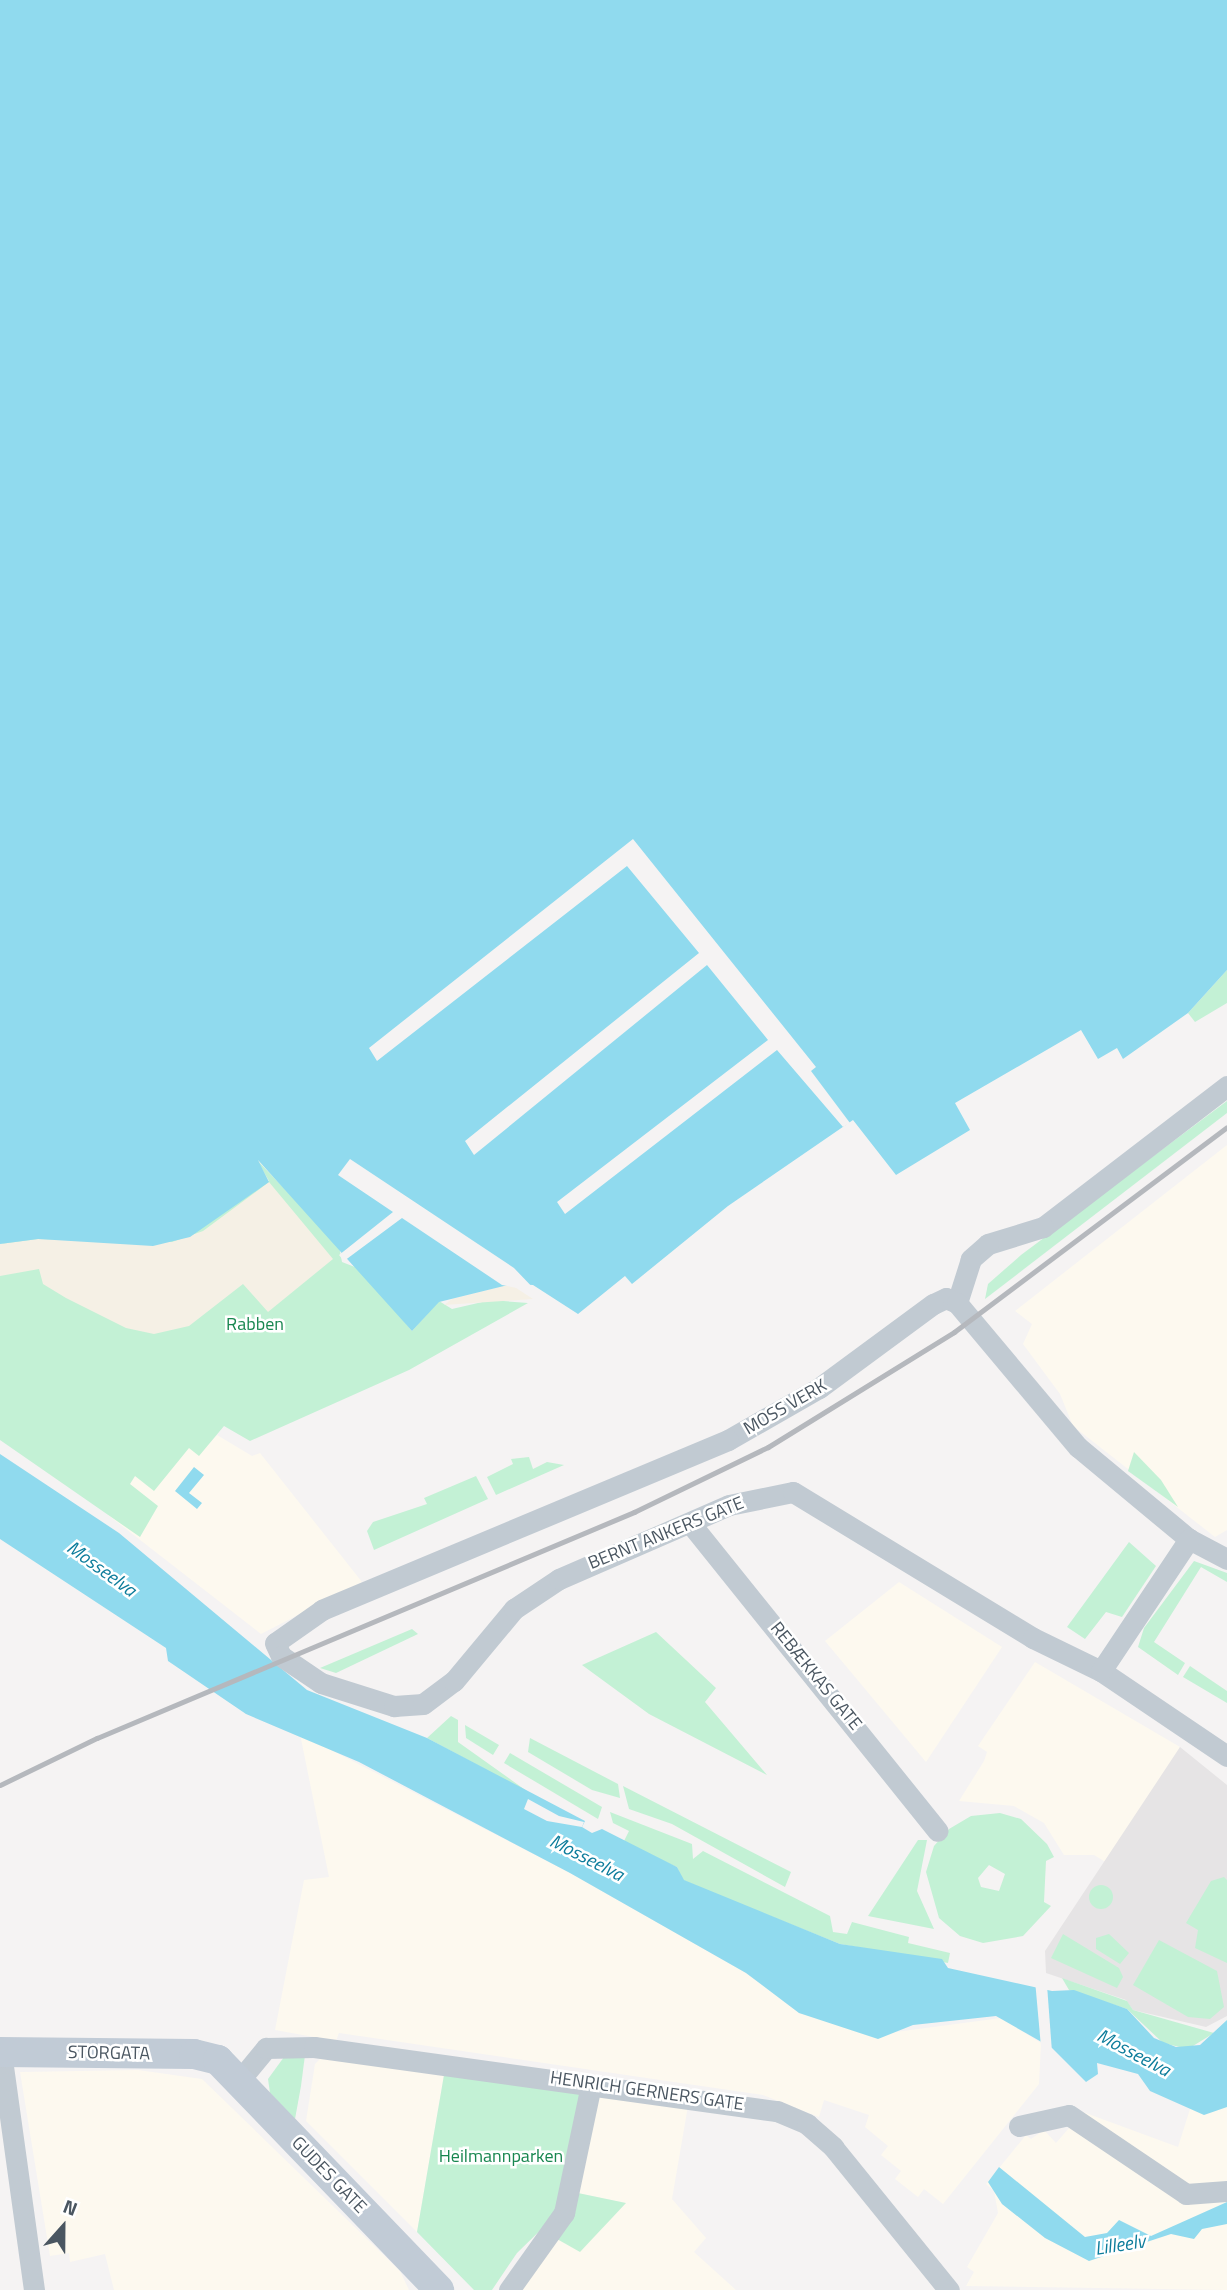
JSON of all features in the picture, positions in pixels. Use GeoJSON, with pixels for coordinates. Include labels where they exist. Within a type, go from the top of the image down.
{"type":"FeatureCollection","features":[{"type":"Feature","properties":{"kind":"street"},"geometry":{"type":"LineString","coordinates":[[1227,1086],[1043,1227],[988,1244],[971,1259],[957,1303],[1062,1432],[1189,1539],[1227,1559]]}},
{"type":"Feature","properties":{"kind":"street","name":"MOSS VERK"},"geometry":{"type":"LineString","coordinates":[[399,1707],[321,1683],[281,1656],[275,1643],[322,1610],[728,1440],[851,1368],[933,1304],[946,1298],[957,1303]]}},
{"type":"Feature","properties":{"kind":"street","name":"BERNT ANKERS GATE"},"geometry":{"type":"LineString","coordinates":[[399,1707],[441,1693],[526,1598],[729,1505],[793,1492],[1021,1631],[1101,1671],[1227,1756]]}},
{"type":"Feature","properties":{"kind":"street","name":"REBÆKKAS GATE"},"geometry":{"type":"LineString","coordinates":[[690,1523],[938,1831]]}},
{"type":"Feature","properties":{"kind":"street"},"geometry":{"type":"LineString","coordinates":[[1101,1671],[1189,1539]]}},
{"type":"Feature","properties":{"kind":"street","name":"HENRICH GERNERS GATE"},"geometry":{"type":"LineString","coordinates":[[239,2081],[266,2048],[338,2050],[746,2104],[807,2124],[870,2190],[949,2290]]}},
{"type":"Feature","properties":{"kind":"street"},"geometry":{"type":"LineString","coordinates":[[0,2052],[34,2290]]}},
{"type":"Feature","properties":{"kind":"street","name":"STORGATA"},"geometry":{"type":"LineString","coordinates":[[0,2052],[194,2054],[218,2060]]}},
{"type":"Feature","properties":{"kind":"street","name":"GUDES GATE"},"geometry":{"type":"LineString","coordinates":[[218,2060],[439,2290]]}},
{"type":"Feature","properties":{"kind":"street"},"geometry":{"type":"LineString","coordinates":[[509,2290],[564,2213],[591,2085]]}},
{"type":"Feature","properties":{"kind":"street"},"geometry":{"type":"LineString","coordinates":[[1019,2126],[1069,2115],[1186,2194],[1227,2191]]}},
{"type":"Feature","properties":{"kind":"shaded area"},"geometry":{"type":"Polygon","coordinates":[[[1227,1145],[1227,1530],[1215,1537],[1073,1426],[1060,1394],[1023,1344],[1032,1324],[1015,1311],[1227,1145]]]}},
{"type":"Feature","properties":{"kind":"shaded area"},"geometry":{"type":"Polygon","coordinates":[[[217,1435],[252,1456],[260,1453],[362,1582],[261,1634],[108,1515],[161,1439],[209,1444],[217,1435]]]}},
{"type":"Feature","properties":{"kind":"shaded area"},"geometry":{"type":"Polygon","coordinates":[[[899,1582],[1002,1647],[926,1762],[825,1641],[899,1582]]]}},
{"type":"Feature","properties":{"kind":"shaded area"},"geometry":{"type":"Polygon","coordinates":[[[1035,1662],[1180,1747],[1107,1863],[1094,1855],[1064,1855],[1044,1823],[1014,1806],[959,1801],[984,1761],[987,1752],[978,1746],[1035,1662]]]}},
{"type":"Feature","properties":{"kind":"shaded area"},"geometry":{"type":"Polygon","coordinates":[[[300,1734],[570,1873],[746,1973],[799,2013],[888,2033],[1001,2018],[1041,2043],[1039,2084],[943,2204],[924,2189],[918,2197],[895,2179],[901,2171],[881,2155],[888,2146],[865,2127],[869,2115],[824,2100],[819,2117],[763,2095],[339,2033],[336,2041],[275,2030],[304,1880],[329,1877],[300,1734]]]}},
{"type":"Feature","properties":{"kind":"shaded area"},"geometry":{"type":"Polygon","coordinates":[[[1180,1747],[1227,1785],[1227,2016],[1206,2027],[1133,2010],[1126,2000],[1046,1973],[1045,1951],[1180,1747]]]}},
{"type":"Feature","properties":{"kind":"shaded area"},"geometry":{"type":"Polygon","coordinates":[[[322,2057],[444,2075],[417,2232],[306,2121],[315,2064],[322,2057]]]}},
{"type":"Feature","properties":{"kind":"shaded area"},"geometry":{"type":"Polygon","coordinates":[[[138,2070],[202,2079],[400,2271],[409,2290],[114,2290],[105,2254],[70,2262],[69,2253],[50,2256],[20,2072],[138,2070]]]}},
{"type":"Feature","properties":{"kind":"shaded area"},"geometry":{"type":"Polygon","coordinates":[[[593,2094],[688,2106],[672,2199],[706,2238],[694,2252],[736,2290],[522,2290],[557,2239],[625,2203],[573,2192],[593,2094]]]}},
{"type":"Feature","properties":{"kind":"shaded area"},"geometry":{"type":"Polygon","coordinates":[[[1227,2107],[1227,2290],[966,2286],[974,2272],[967,2267],[998,2213],[994,2191],[986,2184],[1026,2135],[1031,2139],[1044,2130],[1056,2143],[1083,2112],[1178,2147],[1190,2109],[1227,2107]]]}},
{"type":"Feature","properties":{"kind":"green space"},"geometry":{"type":"Polygon","coordinates":[[[1227,970],[1227,1003],[1195,1022],[1188,1013],[1227,970]]]}},
{"type":"Feature","properties":{"kind":"green space"},"geometry":{"type":"Polygon","coordinates":[[[1227,1101],[1227,1113],[985,1299],[988,1284],[1021,1255],[1227,1101]]]}},
{"type":"Feature","properties":{"kind":"green space","name":"Rabben"},"geometry":{"type":"Polygon","coordinates":[[[257,1160],[339,1246],[342,1262],[360,1269],[412,1331],[439,1301],[452,1309],[491,1300],[528,1303],[409,1370],[250,1441],[224,1426],[199,1456],[189,1448],[154,1491],[135,1476],[130,1484],[158,1506],[140,1537],[0,1440],[0,1244],[269,1181],[257,1160]]]}},
{"type":"Feature","properties":{"kind":"green space"},"geometry":{"type":"Polygon","coordinates":[[[1134,1452],[1161,1480],[1178,1507],[1128,1471],[1134,1452]]]}},
{"type":"Feature","properties":{"kind":"green space"},"geometry":{"type":"Polygon","coordinates":[[[529,1457],[533,1469],[547,1462],[564,1465],[496,1495],[487,1477],[513,1464],[511,1459],[529,1457]]]}},
{"type":"Feature","properties":{"kind":"green space"},"geometry":{"type":"Polygon","coordinates":[[[476,1476],[488,1499],[374,1550],[367,1531],[373,1522],[427,1504],[424,1498],[476,1476]]]}},
{"type":"Feature","properties":{"kind":"green space"},"geometry":{"type":"Polygon","coordinates":[[[1129,1542],[1156,1566],[1122,1617],[1106,1612],[1085,1639],[1067,1627],[1129,1542]]]}},
{"type":"Feature","properties":{"kind":"green space"},"geometry":{"type":"Polygon","coordinates":[[[1194,1561],[1227,1573],[1227,1582],[1201,1567],[1154,1642],[1185,1663],[1178,1675],[1138,1647],[1144,1628],[1194,1561]]]}},
{"type":"Feature","properties":{"kind":"green space"},"geometry":{"type":"Polygon","coordinates":[[[412,1629],[418,1634],[336,1673],[320,1668],[412,1629]]]}},
{"type":"Feature","properties":{"kind":"green space"},"geometry":{"type":"Polygon","coordinates":[[[656,1632],[716,1688],[705,1702],[767,1775],[649,1714],[582,1665],[656,1632]]]}},
{"type":"Feature","properties":{"kind":"green space"},"geometry":{"type":"Polygon","coordinates":[[[1190,1666],[1227,1691],[1227,1703],[1183,1677],[1190,1666]]]}},
{"type":"Feature","properties":{"kind":"green space"},"geometry":{"type":"Polygon","coordinates":[[[451,1716],[458,1720],[458,1742],[531,1794],[427,1738],[451,1716]]]}},
{"type":"Feature","properties":{"kind":"green space"},"geometry":{"type":"Polygon","coordinates":[[[465,1725],[499,1745],[493,1755],[466,1738],[465,1725]]]}},
{"type":"Feature","properties":{"kind":"green space"},"geometry":{"type":"Polygon","coordinates":[[[530,1738],[618,1784],[620,1798],[592,1790],[528,1752],[530,1738]]]}},
{"type":"Feature","properties":{"kind":"green space"},"geometry":{"type":"Polygon","coordinates":[[[510,1753],[602,1807],[598,1819],[504,1763],[510,1753]]]}},
{"type":"Feature","properties":{"kind":"green space"},"geometry":{"type":"Polygon","coordinates":[[[623,1786],[791,1872],[785,1887],[672,1824],[629,1809],[623,1786]]]}},
{"type":"Feature","properties":{"kind":"green space"},"geometry":{"type":"Polygon","coordinates":[[[610,1812],[692,1844],[693,1859],[703,1851],[830,1916],[833,1932],[847,1934],[852,1922],[909,1937],[908,1943],[950,1953],[948,1963],[840,1944],[683,1880],[677,1867],[630,1847],[624,1841],[629,1831],[613,1823],[610,1812]]]}},
{"type":"Feature","properties":{"kind":"green space"},"geometry":{"type":"Polygon","coordinates":[[[1000,1813],[1021,1819],[1047,1844],[1054,1857],[1046,1861],[1044,1902],[1051,1906],[1023,1936],[983,1943],[960,1936],[939,1918],[926,1872],[934,1846],[949,1829],[971,1816],[1000,1813]],[[989,1865],[978,1878],[981,1887],[999,1891],[1005,1874],[989,1865]]]}},
{"type":"Feature","properties":{"kind":"green space"},"geometry":{"type":"Polygon","coordinates":[[[918,1840],[927,1840],[917,1891],[934,1929],[868,1916],[918,1840]]]}},
{"type":"Feature","properties":{"kind":"green space"},"geometry":{"type":"Polygon","coordinates":[[[1224,1877],[1227,1880],[1227,1963],[1195,1948],[1198,1930],[1186,1923],[1211,1881],[1224,1877]]]}},
{"type":"Feature","properties":{"kind":"green space"},"geometry":{"type":"Polygon","coordinates":[[[1101,1885],[1110,1888],[1113,1897],[1110,1906],[1101,1909],[1092,1906],[1089,1897],[1092,1888],[1101,1885]]]}},
{"type":"Feature","properties":{"kind":"green space"},"geometry":{"type":"Polygon","coordinates":[[[1063,1934],[1119,1968],[1123,1977],[1117,1988],[1051,1958],[1063,1934]]]}},
{"type":"Feature","properties":{"kind":"green space"},"geometry":{"type":"Polygon","coordinates":[[[1109,1934],[1129,1953],[1120,1964],[1096,1949],[1096,1938],[1109,1934]]]}},
{"type":"Feature","properties":{"kind":"green space"},"geometry":{"type":"Polygon","coordinates":[[[1159,1940],[1217,1971],[1224,2007],[1210,2019],[1188,2017],[1133,1985],[1159,1940]]]}},
{"type":"Feature","properties":{"kind":"green space"},"geometry":{"type":"Polygon","coordinates":[[[1062,1978],[1127,2001],[1133,2010],[1214,2033],[1188,2049],[1163,2043],[1127,2009],[1069,1990],[1062,1978]]]}},
{"type":"Feature","properties":{"kind":"green space"},"geometry":{"type":"Polygon","coordinates":[[[305,2055],[295,2119],[270,2093],[268,2079],[284,2057],[305,2055]]]}},
{"type":"Feature","properties":{"kind":"green space","name":"Heilmannparken"},"geometry":{"type":"Polygon","coordinates":[[[444,2075],[587,2095],[559,2212],[517,2253],[492,2290],[474,2290],[417,2232],[444,2075]]]}},
{"type":"Feature","properties":{"kind":"green space"},"geometry":{"type":"Polygon","coordinates":[[[573,2192],[626,2203],[580,2252],[557,2239],[573,2192]]]}},
{"type":"Feature","properties":{"kind":"sand"},"geometry":{"type":"Polygon","coordinates":[[[269,1182],[333,1259],[268,1312],[243,1284],[189,1326],[154,1334],[126,1328],[66,1298],[43,1284],[39,1269],[0,1276],[0,1244],[38,1239],[172,1242],[203,1231],[269,1182]]]}},
{"type":"Feature","properties":{"kind":"sand"},"geometry":{"type":"Polygon","coordinates":[[[510,1284],[533,1299],[444,1305],[452,1299],[510,1284]]]}},
{"type":"Feature","properties":{"kind":"water"},"geometry":{"type":"Polygon","coordinates":[[[0,0],[1227,0],[1227,970],[1188,1013],[1123,1059],[1117,1048],[1098,1059],[1081,1030],[955,1103],[970,1130],[896,1175],[853,1120],[728,1206],[632,1284],[625,1276],[578,1314],[533,1285],[512,1284],[439,1302],[412,1331],[258,1160],[269,1182],[190,1237],[153,1246],[38,1239],[0,1244],[0,0]]]}},
{"type":"Feature","properties":{"kind":"water","name":"Mosseelva"},"geometry":{"type":"Polygon","coordinates":[[[0,1454],[119,1533],[307,1690],[427,1738],[585,1821],[582,1827],[592,1833],[602,1829],[677,1867],[684,1880],[840,1944],[942,1959],[948,1968],[1052,1991],[1074,1990],[1127,2009],[1154,2038],[1176,2047],[1200,2045],[1227,2020],[1227,2107],[1204,2115],[1150,2091],[1138,2074],[1097,2063],[1098,2074],[1086,2082],[1052,2048],[996,2016],[913,2025],[878,2039],[799,2013],[746,1973],[570,1873],[359,1762],[246,1714],[168,1661],[166,1648],[0,1539],[0,1454]]]}},
{"type":"Feature","properties":{"kind":"water"},"geometry":{"type":"Polygon","coordinates":[[[194,1467],[204,1475],[189,1493],[202,1503],[197,1509],[175,1491],[194,1467]]]}},
{"type":"Feature","properties":{"kind":"water","name":"Lilleelv"},"geometry":{"type":"Polygon","coordinates":[[[999,2167],[1085,2237],[1107,2233],[1119,2220],[1151,2236],[1227,2202],[1227,2224],[1202,2229],[1194,2239],[1171,2234],[1089,2261],[1045,2238],[1002,2204],[988,2182],[999,2167]]]}},
{"type":"Feature","properties":{"kind":"pier"},"geometry":{"type":"Polygon","coordinates":[[[633,839],[816,1067],[811,1071],[850,1123],[843,1127],[777,1050],[565,1214],[557,1202],[768,1040],[707,965],[474,1155],[465,1141],[699,953],[627,866],[377,1061],[369,1048],[633,839]]]}},
{"type":"Feature","properties":{"kind":"pier"},"geometry":{"type":"Polygon","coordinates":[[[350,1159],[514,1268],[537,1292],[502,1285],[402,1218],[344,1261],[339,1255],[393,1212],[338,1175],[350,1159]]]}},
{"type":"Feature","properties":{"kind":"pier"},"geometry":{"type":"Polygon","coordinates":[[[528,1799],[559,1816],[584,1822],[582,1827],[547,1821],[524,1809],[528,1799]]]}},
{"type":"Feature","properties":{"kind":"pier"},"geometry":{"type":"Polygon","coordinates":[[[1035,1980],[1047,1985],[1052,2052],[1041,2047],[1035,1980]]]}},
{"type":"Feature","properties":{"kind":"railway"},"geometry":{"type":"LineString","coordinates":[[0,1785],[97,1738],[634,1512],[768,1447],[954,1332],[1227,1127]]}}]}
